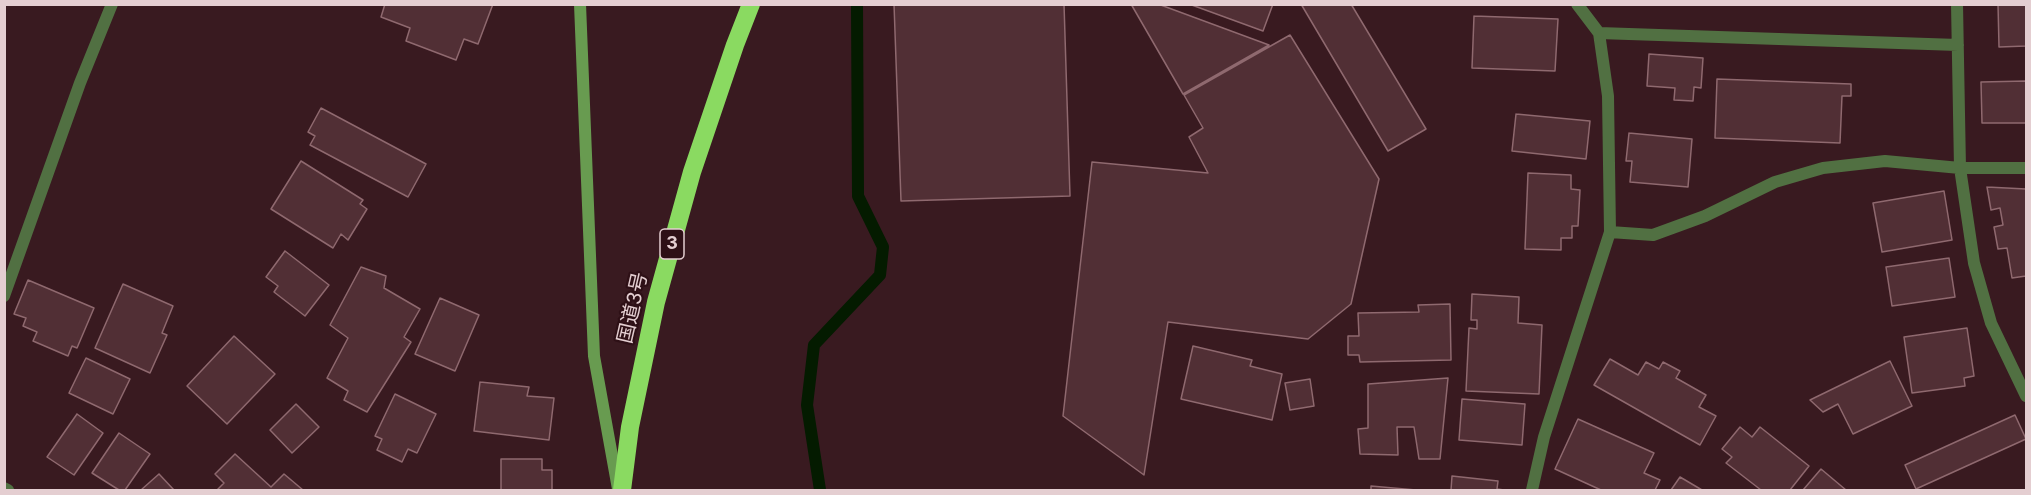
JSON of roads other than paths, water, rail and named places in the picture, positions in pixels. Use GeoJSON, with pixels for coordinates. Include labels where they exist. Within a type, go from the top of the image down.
{"type":"FeatureCollection","features":[{"type":"Feature","properties":{"kind":"highway","name":"国道3号"},"geometry":{"type":"LineString","coordinates":[[620,490],[630,428],[656,302],[692,172],[735,45],[752,4]]}},
{"type":"Feature","properties":{"kind":"street"},"geometry":{"type":"LineString","coordinates":[[4,296],[80,83],[112,4]]}},
{"type":"Feature","properties":{"kind":"street"},"geometry":{"type":"LineString","coordinates":[[580,4],[594,356],[620,490]]}},
{"type":"Feature","properties":{"kind":"street"},"geometry":{"type":"LineString","coordinates":[[1532,490],[1544,437],[1610,232],[1608,96],[1599,33],[1577,4]]}},
{"type":"Feature","properties":{"kind":"street"},"geometry":{"type":"LineString","coordinates":[[1957,4],[1960,168],[1974,263],[1991,323],[2026,396]]}},
{"type":"Feature","properties":{"kind":"street"},"geometry":{"type":"LineString","coordinates":[[1599,33],[1958,45]]}},
{"type":"Feature","properties":{"kind":"street"},"geometry":{"type":"LineString","coordinates":[[1610,232],[1653,235],[1705,216],[1775,182],[1823,168],[1885,161],[1960,168],[2026,168]]}},
{"type":"Feature","properties":{"kind":"waterway"},"geometry":{"type":"LineString","coordinates":[[820,490],[807,405],[814,345],[880,275],[883,247],[858,196],[857,4]]}}]}
